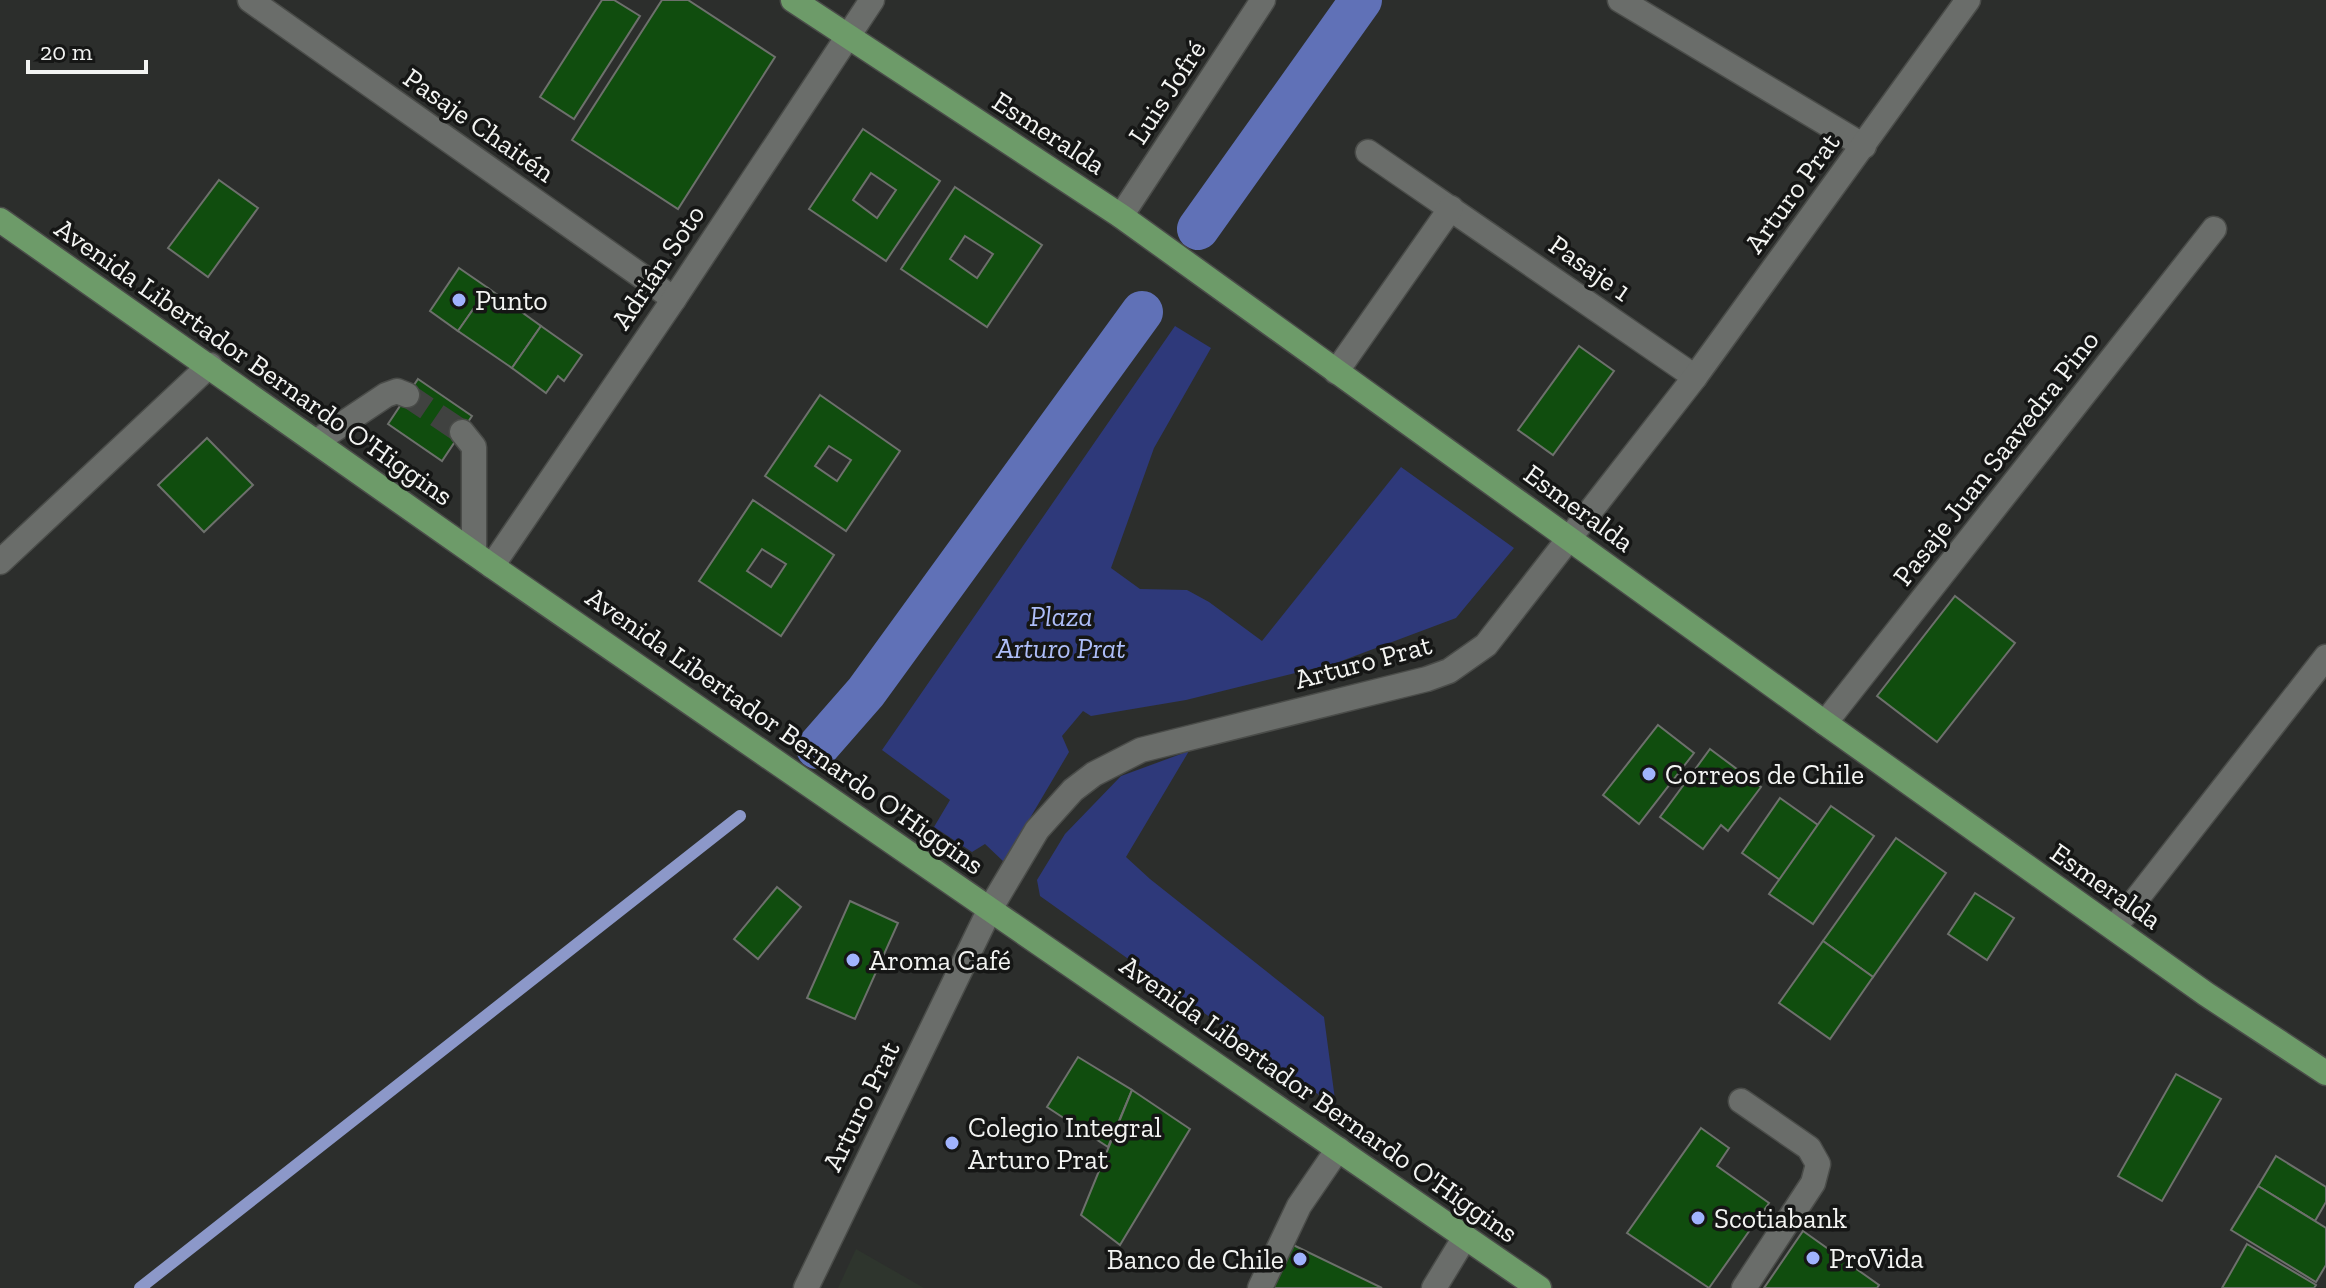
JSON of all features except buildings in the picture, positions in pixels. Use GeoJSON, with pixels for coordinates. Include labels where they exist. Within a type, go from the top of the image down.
{"type":"FeatureCollection","features":[{"type":"Feature","properties":{"kind":"main road","name":"Esmeralda"},"geometry":{"type":"LineString","coordinates":[[793,0],[1121,216],[2206,994],[2326,1073]]}},
{"type":"Feature","properties":{"kind":"main road","name":"Avenida Libertador Bernardo O'Higgins"},"geometry":{"type":"LineString","coordinates":[[0,220],[483,560],[1539,1288]]}},
{"type":"Feature","properties":{"kind":"street","name":"Pasaje Chaitén"},"geometry":{"type":"LineString","coordinates":[[250,0],[674,299]]}},
{"type":"Feature","properties":{"kind":"street","name":"Adrián Soto"},"geometry":{"type":"LineString","coordinates":[[483,560],[674,299],[872,0]]}},
{"type":"Feature","properties":{"kind":"street","name":"Luis Jofré"},"geometry":{"type":"LineString","coordinates":[[1121,216],[1263,0]]}},
{"type":"Feature","properties":{"kind":"street"},"geometry":{"type":"LineString","coordinates":[[1620,0],[1864,146]]}},
{"type":"Feature","properties":{"kind":"street","name":"Arturo Prat"},"geometry":{"type":"LineString","coordinates":[[806,1288],[990,909],[1045,819],[1073,790],[1094,774],[1141,750],[1401,686],[1449,671],[1486,645],[1695,377],[1968,0]]}},
{"type":"Feature","properties":{"kind":"street","name":"Pasaje 1"},"geometry":{"type":"LineString","coordinates":[[1368,152],[1695,377]]}},
{"type":"Feature","properties":{"kind":"street"},"geometry":{"type":"LineString","coordinates":[[1336,372],[1451,208]]}},
{"type":"Feature","properties":{"kind":"street","name":"Pasaje Juan Saavedra Pino"},"geometry":{"type":"LineString","coordinates":[[1825,723],[2214,229]]}},
{"type":"Feature","properties":{"kind":"street"},"geometry":{"type":"LineString","coordinates":[[0,562],[210,365]]}},
{"type":"Feature","properties":{"kind":"street"},"geometry":{"type":"LineString","coordinates":[[317,441],[386,395],[397,391],[407,395]]}},
{"type":"Feature","properties":{"kind":"street"},"geometry":{"type":"LineString","coordinates":[[462,432],[474,447],[483,560]]}},
{"type":"Feature","properties":{"kind":"street"},"geometry":{"type":"LineString","coordinates":[[2114,928],[2326,657]]}},
{"type":"Feature","properties":{"kind":"street"},"geometry":{"type":"LineString","coordinates":[[1741,1101],[1809,1148],[1818,1164],[1813,1183],[1744,1288]]}},
{"type":"Feature","properties":{"kind":"street"},"geometry":{"type":"LineString","coordinates":[[1260,1288],[1299,1206],[1338,1149]]}},
{"type":"Feature","properties":{"kind":"street"},"geometry":{"type":"LineString","coordinates":[[1434,1288],[1465,1237]]}},
{"type":"Feature","properties":{"kind":"shaded area"},"geometry":{"type":"Polygon","coordinates":[[[856,1249],[924,1288],[838,1288],[856,1249]]]}},
{"type":"Feature","properties":{"kind":"green space","name":"Plaza Arturo Prat"},"geometry":{"type":"Polygon","coordinates":[[[1175,326],[1211,348],[1154,448],[1111,568],[1140,589],[1187,590],[1209,602],[1262,641],[1401,467],[1514,548],[1456,618],[1336,663],[1186,700],[1091,716],[1083,711],[1062,736],[1069,752],[1004,862],[985,844],[972,852],[934,827],[950,800],[882,750],[1175,326]]]}},
{"type":"Feature","properties":{"kind":"green space"},"geometry":{"type":"Polygon","coordinates":[[[1189,751],[1126,857],[1324,1017],[1336,1107],[1040,896],[1037,880],[1065,834],[1121,776],[1189,751]]]}},
{"type":"Feature","properties":{"kind":"waterway"},"geometry":{"type":"LineString","coordinates":[[1198,229],[1361,0]]}},
{"type":"Feature","properties":{"kind":"waterway"},"geometry":{"type":"LineString","coordinates":[[817,748],[866,692],[1142,312]]}},
{"type":"Feature","properties":{"kind":"waterway"},"geometry":{"type":"LineString","coordinates":[[140,1288],[740,816]]}},
{"type":"Feature","properties":{"kind":"tunnel"},"geometry":{"type":"LineString","coordinates":[[407,395],[462,432]]}},
{"type":"Feature","properties":{"kind":"place","name":"Punto"},"geometry":{"type":"Point","coordinates":[459,300]}},
{"type":"Feature","properties":{"kind":"place","name":"Correos de Chile"},"geometry":{"type":"Point","coordinates":[1649,774]}},
{"type":"Feature","properties":{"kind":"place","name":"Aroma Café"},"geometry":{"type":"Point","coordinates":[853,960]}},
{"type":"Feature","properties":{"kind":"place","name":"Colegio Integral Arturo Prat"},"geometry":{"type":"Point","coordinates":[952,1143]}},
{"type":"Feature","properties":{"kind":"place","name":"Scotiabank"},"geometry":{"type":"Point","coordinates":[1698,1218]}},
{"type":"Feature","properties":{"kind":"place","name":"ProVida"},"geometry":{"type":"Point","coordinates":[1813,1258]}},
{"type":"Feature","properties":{"kind":"place","name":"Banco de Chile"},"geometry":{"type":"Point","coordinates":[1300,1259]}}]}
